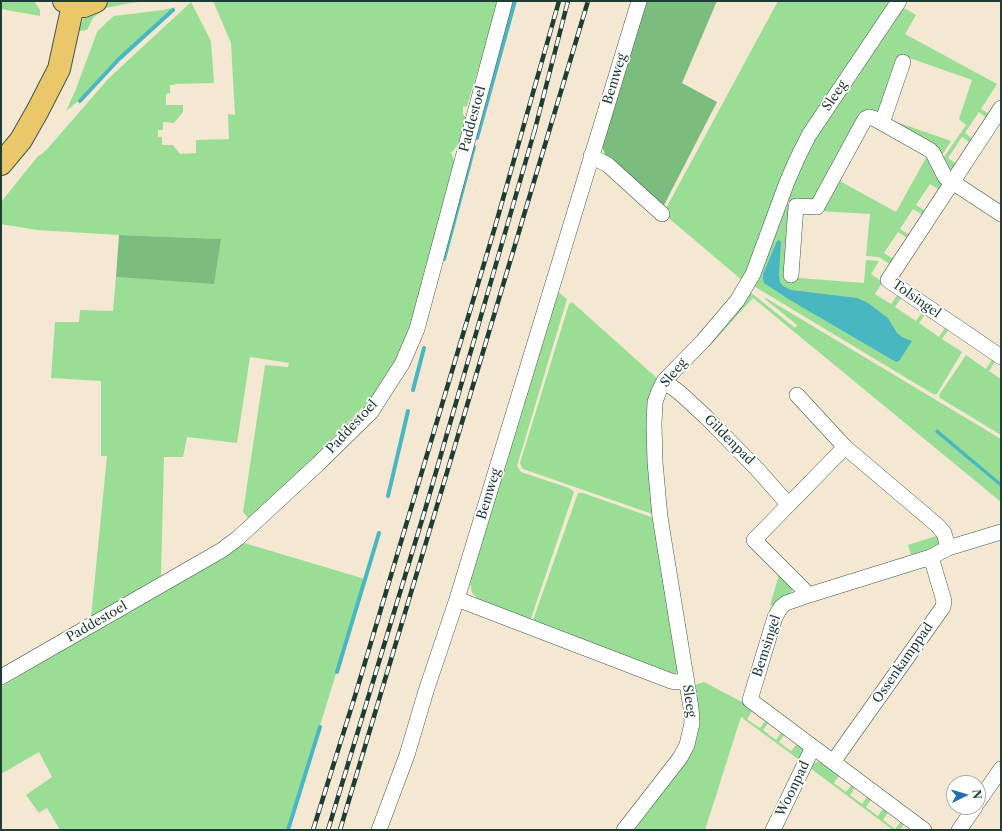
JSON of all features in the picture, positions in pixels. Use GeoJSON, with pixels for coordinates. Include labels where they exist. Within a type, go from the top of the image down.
{"type":"FeatureCollection","features":[{"type":"Feature","properties":{"kind":"main road"},"geometry":{"type":"LineString","coordinates":[[1,164],[21,140],[59,69],[69,3],[84,6],[96,1]]}},
{"type":"Feature","properties":{"kind":"street","name":"Paddestoel"},"geometry":{"type":"LineString","coordinates":[[1,677],[222,550],[238,538],[318,464],[371,412],[402,364],[417,329],[505,1]]}},
{"type":"Feature","properties":{"kind":"street","name":"Bemweg"},"geometry":{"type":"LineString","coordinates":[[379,830],[407,755],[426,691],[457,599],[639,1]]}},
{"type":"Feature","properties":{"kind":"street","name":"Sleeg"},"geometry":{"type":"LineString","coordinates":[[624,830],[680,758],[687,745],[692,723],[658,506],[655,462],[655,402],[664,381],[703,341],[737,301],[752,274],[787,182],[809,135],[899,1]]}},
{"type":"Feature","properties":{"kind":"street"},"geometry":{"type":"LineString","coordinates":[[882,123],[903,62]]}},
{"type":"Feature","properties":{"kind":"street","name":"Tolsingel"},"geometry":{"type":"LineString","coordinates":[[1001,108],[888,280],[1001,357]]}},
{"type":"Feature","properties":{"kind":"street"},"geometry":{"type":"LineString","coordinates":[[791,275],[796,206],[816,207],[865,119],[873,118],[930,150],[933,153],[942,173],[952,182],[1001,214]]}},
{"type":"Feature","properties":{"kind":"street"},"geometry":{"type":"LineString","coordinates":[[591,156],[608,166],[662,214]]}},
{"type":"Feature","properties":{"kind":"street","name":"Gildenpad"},"geometry":{"type":"LineString","coordinates":[[664,381],[680,393],[706,417],[757,469],[788,504]]}},
{"type":"Feature","properties":{"kind":"street"},"geometry":{"type":"LineString","coordinates":[[797,395],[845,447],[938,525],[944,533],[948,548]]}},
{"type":"Feature","properties":{"kind":"street"},"geometry":{"type":"LineString","coordinates":[[809,595],[754,540],[845,447]]}},
{"type":"Feature","properties":{"kind":"street","name":"Bemsingel"},"geometry":{"type":"LineString","coordinates":[[924,830],[750,700],[778,611],[781,607],[809,595],[931,557],[948,548],[1001,532]]}},
{"type":"Feature","properties":{"kind":"street","name":"Ossenkamppad"},"geometry":{"type":"LineString","coordinates":[[833,762],[943,607],[944,601],[931,557]]}},
{"type":"Feature","properties":{"kind":"street"},"geometry":{"type":"LineString","coordinates":[[457,599],[670,681],[686,681]]}},
{"type":"Feature","properties":{"kind":"street","name":"Woonpad"},"geometry":{"type":"LineString","coordinates":[[773,830],[814,747]]}},
{"type":"Feature","properties":{"kind":"street"},"geometry":{"type":"LineString","coordinates":[[986,791],[1001,769]]}},
{"type":"Feature","properties":{"kind":"street"},"geometry":{"type":"LineString","coordinates":[[959,830],[969,815]]}},
{"type":"Feature","properties":{"kind":"green space"},"geometry":{"type":"Polygon","coordinates":[[[1,1],[34,1],[40,10],[40,16],[1,9],[1,1]]]}},
{"type":"Feature","properties":{"kind":"green space"},"geometry":{"type":"Polygon","coordinates":[[[105,1],[149,1],[106,8],[93,18],[87,30],[79,31],[83,19],[88,12],[105,1]]]}},
{"type":"Feature","properties":{"kind":"green space"},"geometry":{"type":"Polygon","coordinates":[[[213,1],[499,1],[467,106],[463,107],[463,114],[467,119],[460,142],[451,152],[455,163],[421,304],[402,351],[369,405],[362,408],[253,521],[251,521],[243,512],[265,365],[288,367],[289,363],[250,357],[237,443],[187,437],[183,457],[164,457],[161,576],[91,617],[107,456],[101,456],[101,381],[51,378],[55,322],[79,322],[80,310],[113,311],[116,277],[213,283],[218,239],[37,230],[1,224],[1,202],[38,156],[48,148],[109,78],[191,2],[211,41],[214,83],[170,85],[170,93],[166,94],[166,105],[183,105],[183,112],[174,123],[163,122],[163,130],[158,130],[158,137],[162,137],[162,145],[173,145],[180,154],[196,153],[196,140],[229,139],[228,114],[235,115],[231,43],[213,1]]]}},
{"type":"Feature","properties":{"kind":"green space"},"geometry":{"type":"Polygon","coordinates":[[[647,1],[717,1],[682,83],[717,102],[663,207],[606,157],[602,146],[647,1]]]}},
{"type":"Feature","properties":{"kind":"green space"},"geometry":{"type":"Polygon","coordinates":[[[778,1],[894,1],[857,54],[743,281],[665,215],[664,212],[778,1]]]}},
{"type":"Feature","properties":{"kind":"green space"},"geometry":{"type":"Polygon","coordinates":[[[176,7],[117,61],[81,99],[66,111],[76,89],[97,32],[108,21],[114,16],[176,7]]]}},
{"type":"Feature","properties":{"kind":"green space"},"geometry":{"type":"Polygon","coordinates":[[[902,8],[916,15],[905,34],[997,84],[981,109],[991,115],[988,119],[979,112],[965,133],[974,140],[972,144],[962,137],[948,158],[958,165],[952,169],[949,169],[942,160],[966,125],[959,119],[972,80],[901,55],[881,113],[877,115],[867,110],[816,201],[811,203],[785,201],[804,154],[902,8]]]}},
{"type":"Feature","properties":{"kind":"green space"},"geometry":{"type":"Polygon","coordinates":[[[891,120],[951,141],[941,157],[891,120]]]}},
{"type":"Feature","properties":{"kind":"green space"},"geometry":{"type":"Polygon","coordinates":[[[869,124],[929,155],[944,186],[941,191],[930,184],[916,205],[927,212],[924,216],[913,209],[900,229],[911,236],[909,239],[898,232],[884,253],[895,260],[891,265],[879,257],[866,256],[870,214],[820,211],[838,180],[896,212],[927,156],[869,124]]]}},
{"type":"Feature","properties":{"kind":"green space"},"geometry":{"type":"Polygon","coordinates":[[[787,204],[791,204],[786,277],[864,283],[866,260],[879,261],[871,274],[882,283],[875,294],[891,304],[898,294],[902,297],[895,307],[916,321],[923,311],[926,313],[919,323],[939,337],[946,326],[949,329],[942,339],[962,352],[937,394],[933,394],[752,285],[782,210],[786,210],[787,204]]]}},
{"type":"Feature","properties":{"kind":"green space"},"geometry":{"type":"Polygon","coordinates":[[[119,235],[221,239],[214,284],[116,277],[119,235]]]}},
{"type":"Feature","properties":{"kind":"green space"},"geometry":{"type":"Polygon","coordinates":[[[556,290],[567,299],[517,466],[521,472],[569,488],[574,492],[530,621],[478,599],[472,593],[470,581],[556,290]]]}},
{"type":"Feature","properties":{"kind":"green space"},"geometry":{"type":"Polygon","coordinates":[[[749,291],[795,328],[797,325],[765,299],[766,298],[1001,439],[1001,502],[753,298],[715,340],[677,378],[676,385],[674,377],[749,291]]]}},
{"type":"Feature","properties":{"kind":"green space"},"geometry":{"type":"Polygon","coordinates":[[[572,302],[659,380],[655,515],[523,469],[521,466],[520,463],[569,304],[572,302]]]}},
{"type":"Feature","properties":{"kind":"green space"},"geometry":{"type":"Polygon","coordinates":[[[966,355],[986,369],[993,358],[996,360],[989,371],[1001,379],[1001,435],[940,398],[939,395],[966,355]]]}},
{"type":"Feature","properties":{"kind":"green space"},"geometry":{"type":"Polygon","coordinates":[[[578,493],[583,493],[657,519],[680,669],[675,674],[532,623],[578,493]]]}},
{"type":"Feature","properties":{"kind":"green space"},"geometry":{"type":"Polygon","coordinates":[[[939,535],[939,543],[936,547],[911,555],[908,545],[939,535]]]}},
{"type":"Feature","properties":{"kind":"green space"},"geometry":{"type":"Polygon","coordinates":[[[241,542],[365,579],[288,830],[60,830],[47,808],[39,813],[26,795],[52,777],[39,752],[1,774],[1,687],[241,542]]]}},
{"type":"Feature","properties":{"kind":"green space"},"geometry":{"type":"Polygon","coordinates":[[[779,575],[793,588],[788,596],[774,606],[770,605],[779,575]]]}},
{"type":"Feature","properties":{"kind":"green space"},"geometry":{"type":"Polygon","coordinates":[[[704,682],[742,702],[753,710],[747,719],[760,728],[766,720],[769,722],[763,730],[776,740],[782,731],[785,734],[779,742],[791,751],[798,743],[804,749],[802,762],[741,717],[705,830],[630,830],[675,770],[693,689],[697,684],[704,682]]]}},
{"type":"Feature","properties":{"kind":"green space"},"geometry":{"type":"Polygon","coordinates":[[[817,762],[821,762],[840,774],[834,783],[846,792],[853,783],[856,786],[850,795],[862,804],[868,795],[872,798],[866,807],[878,816],[884,807],[889,811],[883,820],[895,829],[902,820],[905,823],[900,830],[893,830],[810,768],[817,762]]]}},
{"type":"Feature","properties":{"kind":"water"},"geometry":{"type":"Polygon","coordinates":[[[779,240],[781,242],[779,275],[780,282],[783,286],[791,290],[857,298],[868,303],[888,318],[897,333],[912,341],[899,361],[896,362],[790,300],[764,283],[763,274],[777,241],[779,240]]]}},
{"type":"Feature","properties":{"kind":"water"},"geometry":{"type":"Polygon","coordinates":[[[937,429],[1001,483],[1001,487],[935,432],[937,429]]]}},
{"type":"Feature","properties":{"kind":"waterway"},"geometry":{"type":"LineString","coordinates":[[477,138],[515,1]]}},
{"type":"Feature","properties":{"kind":"waterway"},"geometry":{"type":"LineString","coordinates":[[80,101],[119,59],[173,10]]}},
{"type":"Feature","properties":{"kind":"waterway"},"geometry":{"type":"LineString","coordinates":[[444,259],[474,147]]}},
{"type":"Feature","properties":{"kind":"waterway"},"geometry":{"type":"LineString","coordinates":[[413,390],[424,348]]}},
{"type":"Feature","properties":{"kind":"waterway"},"geometry":{"type":"LineString","coordinates":[[388,496],[408,411]]}},
{"type":"Feature","properties":{"kind":"waterway"},"geometry":{"type":"LineString","coordinates":[[337,672],[379,533]]}},
{"type":"Feature","properties":{"kind":"waterway"},"geometry":{"type":"LineString","coordinates":[[288,830],[320,727]]}},
{"type":"Feature","properties":{"kind":"railway"},"geometry":{"type":"LineString","coordinates":[[313,830],[355,696],[495,227],[559,1]]}},
{"type":"Feature","properties":{"kind":"railway"},"geometry":{"type":"LineString","coordinates":[[534,133],[568,1]]}},
{"type":"Feature","properties":{"kind":"railway"},"geometry":{"type":"LineString","coordinates":[[340,830],[588,1]]}},
{"type":"Feature","properties":{"kind":"railway"},"geometry":{"type":"LineString","coordinates":[[328,830],[425,510],[535,129]]}}]}
